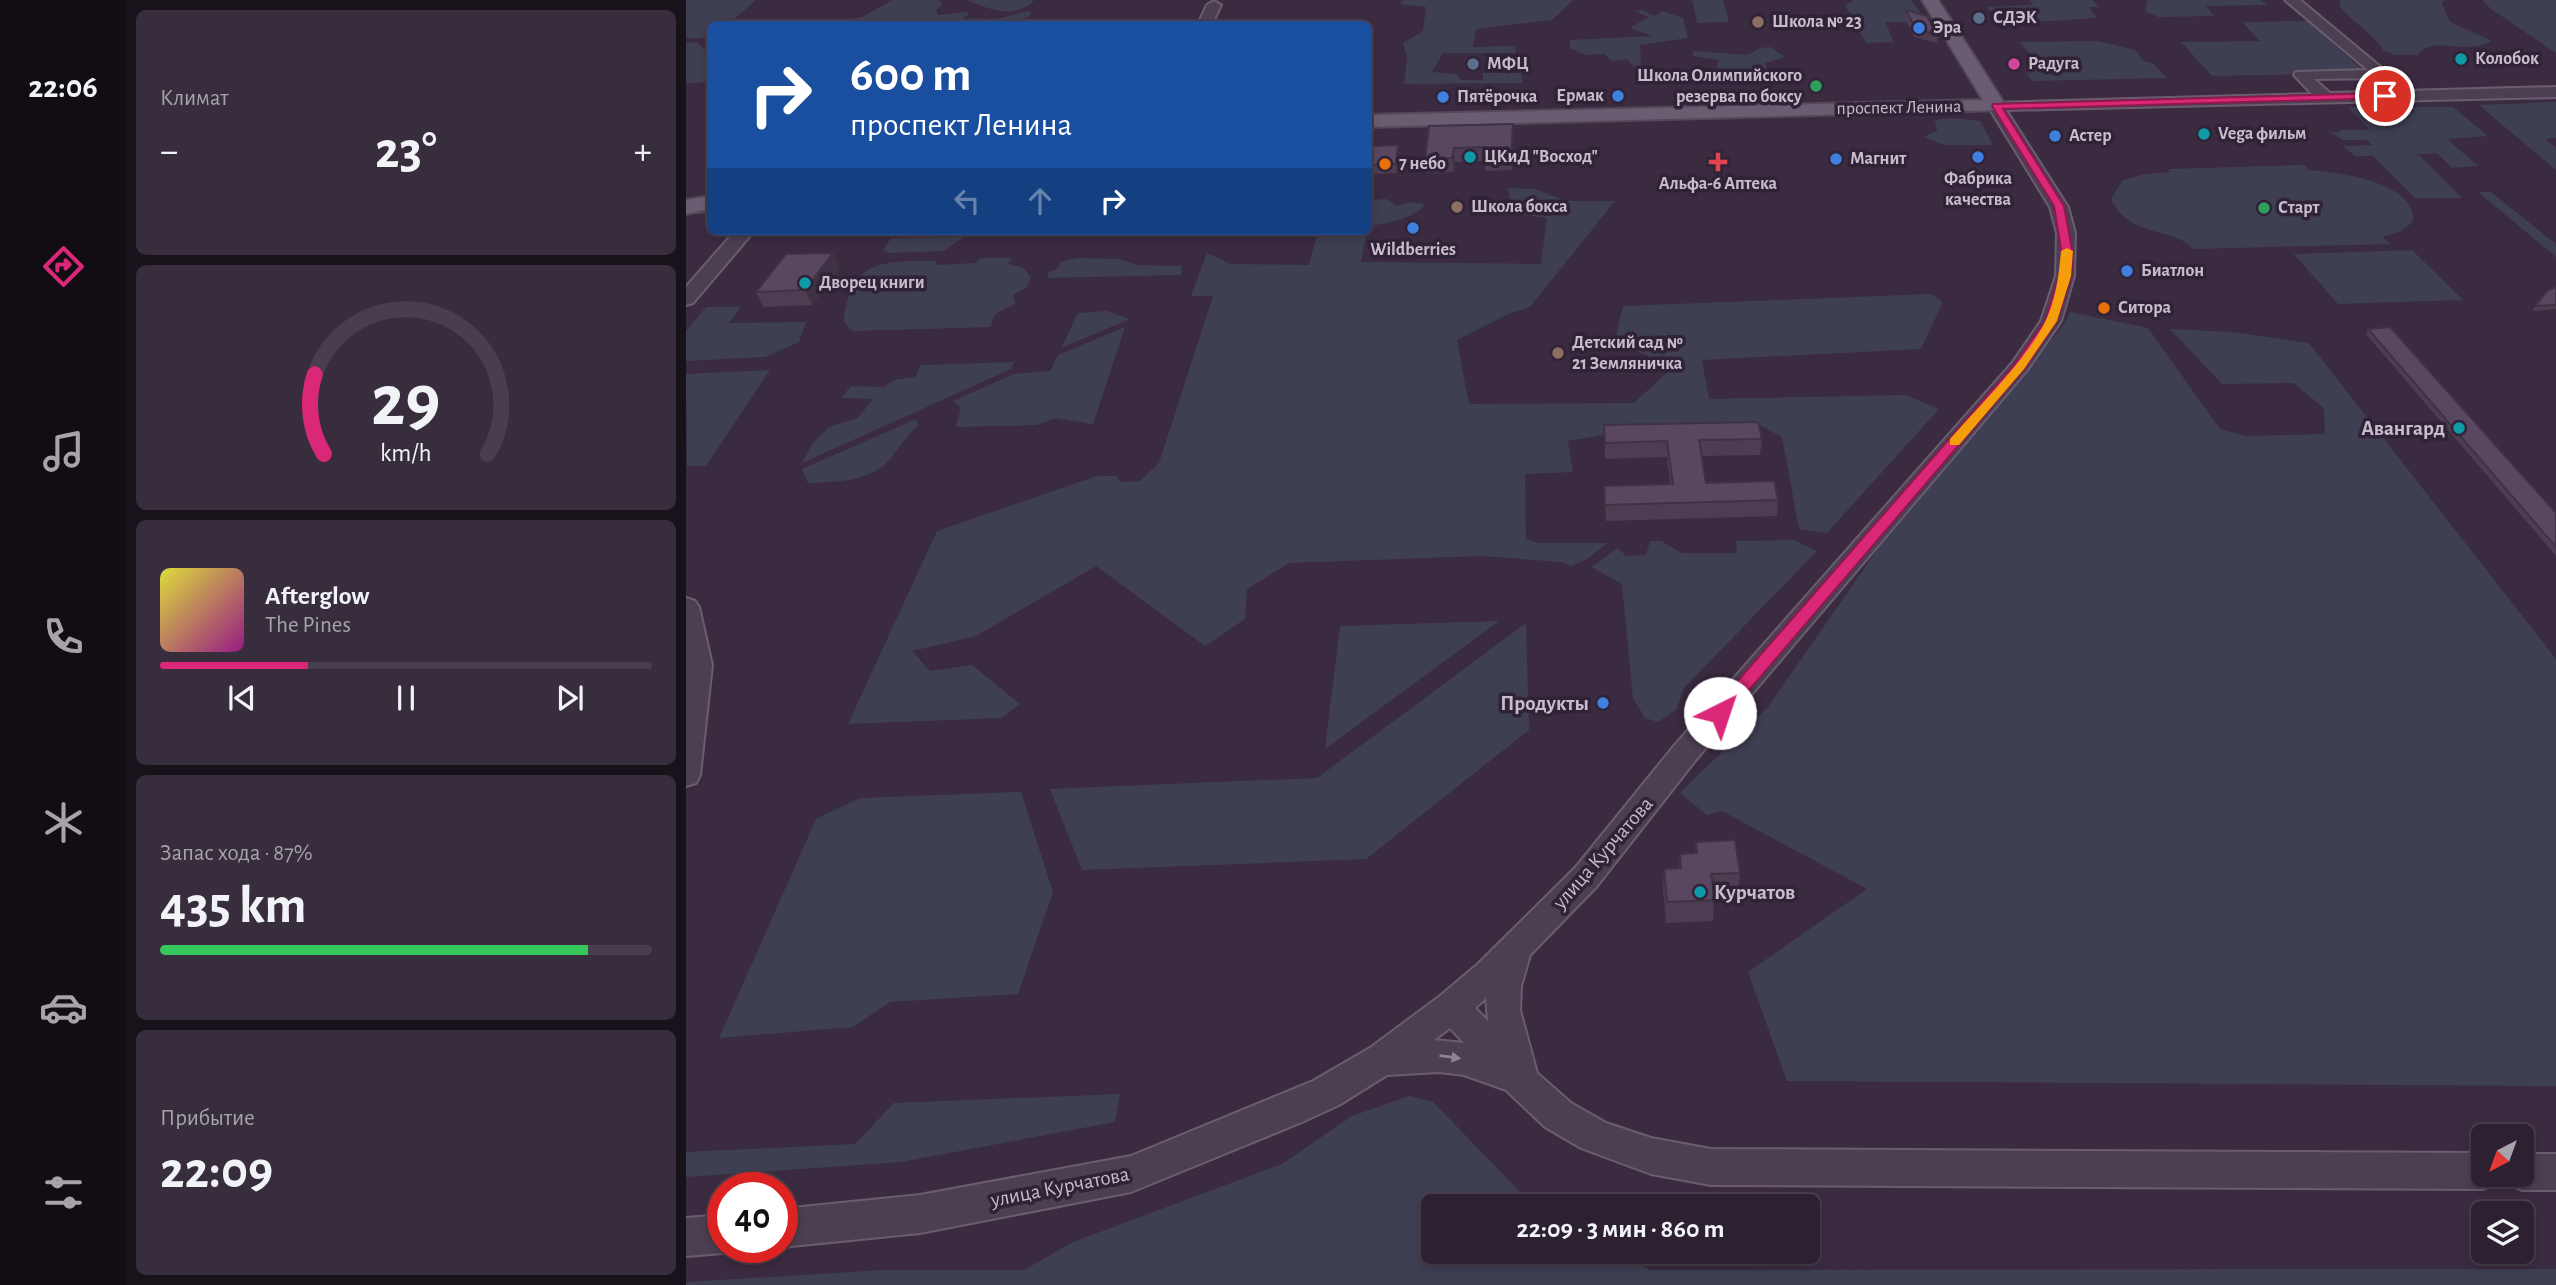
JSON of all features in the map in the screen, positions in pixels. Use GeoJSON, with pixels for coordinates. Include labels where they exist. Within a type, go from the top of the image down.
{"type":"FeatureCollection","features":[{"type":"Feature","properties":{"kind":"main road"},"geometry":{"type":"LineString","coordinates":[[1930,0],[1996,106]]}},
{"type":"Feature","properties":{"kind":"main road","name":"проспект Ленина"},"geometry":{"type":"LineString","coordinates":[[1372,121],[1996,106]]}},
{"type":"Feature","properties":{"kind":"main road"},"geometry":{"type":"LineString","coordinates":[[686,207],[707,205]]}},
{"type":"Feature","properties":{"kind":"street"},"geometry":{"type":"LineString","coordinates":[[2292,0],[2382,74],[2301,75],[2325,97]]}},
{"type":"Feature","properties":{"kind":"street"},"geometry":{"type":"LineString","coordinates":[[1206,21],[1214,5]]}},
{"type":"Feature","properties":{"kind":"street","name":"проспект Ленина"},"geometry":{"type":"LineString","coordinates":[[1996,106],[2556,92]]}},
{"type":"Feature","properties":{"kind":"street","name":"улица Курчатова"},"geometry":{"type":"LineString","coordinates":[[798,1226],[920,1214],[1131,1174],[1289,1110],[1343,1083],[1382,1059],[1452,1007],[1516,949],[1586,877],[1684,754],[2020,366],[2051,321],[2065,276],[2067,255],[2059,206],[1996,106]]}},
{"type":"Feature","properties":{"kind":"street"},"geometry":{"type":"LineString","coordinates":[[686,299],[742,235]]}},
{"type":"Feature","properties":{"kind":"street"},"geometry":{"type":"LineString","coordinates":[[686,607],[699,665],[686,775]]}},
{"type":"Feature","properties":{"kind":"street"},"geometry":{"type":"LineString","coordinates":[[1516,949],[1502,1001],[1521,1079]]}},
{"type":"Feature","properties":{"kind":"street"},"geometry":{"type":"LineString","coordinates":[[1452,1007],[1558,1115],[1586,1132],[1623,1148],[1666,1161],[1711,1167],[2471,1171]]}},
{"type":"Feature","properties":{"kind":"street"},"geometry":{"type":"LineString","coordinates":[[1382,1059],[1452,1057],[1521,1079]]}},
{"type":"Feature","properties":{"kind":"street"},"geometry":{"type":"LineString","coordinates":[[2534,1172],[2556,1172]]}},
{"type":"Feature","properties":{"kind":"street"},"geometry":{"type":"LineString","coordinates":[[686,1237],[707,1235]]}},
{"type":"Feature","properties":{"kind":"shaded area"},"geometry":{"type":"Polygon","coordinates":[[[686,0],[756,0],[732,21],[707,21],[707,38],[686,38],[686,0]]]}},
{"type":"Feature","properties":{"kind":"shaded area"},"geometry":{"type":"Polygon","coordinates":[[[893,0],[940,0],[942,5],[936,10],[938,15],[969,14],[961,21],[841,21],[862,17],[893,0]]]}},
{"type":"Feature","properties":{"kind":"shaded area"},"geometry":{"type":"Polygon","coordinates":[[[967,0],[1034,0],[1019,10],[1001,11],[967,0]]]}},
{"type":"Feature","properties":{"kind":"shaded area"},"geometry":{"type":"Polygon","coordinates":[[[1404,0],[1573,0],[1552,20],[1476,29],[1473,47],[1515,46],[1516,53],[1443,53],[1432,72],[1457,74],[1460,80],[1483,80],[1483,73],[1521,73],[1523,83],[1404,84],[1407,57],[1403,43],[1423,31],[1426,7],[1399,4],[1404,0]]]}},
{"type":"Feature","properties":{"kind":"shaded area"},"geometry":{"type":"Polygon","coordinates":[[[1692,0],[1723,0],[1729,22],[1697,23],[1692,0]]]}},
{"type":"Feature","properties":{"kind":"shaded area"},"geometry":{"type":"Polygon","coordinates":[[[1854,0],[1911,0],[1927,22],[1885,22],[1894,42],[1866,43],[1845,5],[1854,0]]]}},
{"type":"Feature","properties":{"kind":"shaded area"},"geometry":{"type":"Polygon","coordinates":[[[2030,0],[2092,0],[2099,7],[2089,7],[2097,18],[2023,20],[1996,14],[1986,7],[2033,5],[2030,0]]]}},
{"type":"Feature","properties":{"kind":"shaded area"},"geometry":{"type":"Polygon","coordinates":[[[2147,0],[2261,0],[2267,5],[2206,6],[2214,16],[2158,17],[2145,11],[2147,0]]]}},
{"type":"Feature","properties":{"kind":"shaded area"},"geometry":{"type":"Polygon","coordinates":[[[2341,0],[2446,0],[2441,2],[2450,22],[2492,41],[2471,47],[2432,46],[2418,55],[2395,55],[2384,51],[2339,6],[2341,0]]]}},
{"type":"Feature","properties":{"kind":"shaded area"},"geometry":{"type":"Polygon","coordinates":[[[2482,0],[2556,0],[2556,53],[2491,9],[2482,0]]]}},
{"type":"Feature","properties":{"kind":"shaded area"},"geometry":{"type":"Polygon","coordinates":[[[1642,10],[1654,16],[1662,11],[1683,18],[1688,38],[1640,45],[1641,69],[1635,68],[1627,59],[1612,61],[1605,54],[1585,55],[1570,48],[1570,40],[1652,36],[1630,28],[1649,17],[1634,11],[1642,10]]]}},
{"type":"Feature","properties":{"kind":"shaded area"},"geometry":{"type":"Polygon","coordinates":[[[1028,11],[1031,12],[1030,16],[1020,21],[961,21],[974,18],[993,20],[1028,11]]]}},
{"type":"Feature","properties":{"kind":"shaded area"},"geometry":{"type":"Polygon","coordinates":[[[1113,20],[1113,21],[1020,21],[1113,20]]]}},
{"type":"Feature","properties":{"kind":"shaded area"},"geometry":{"type":"Polygon","coordinates":[[[2308,21],[2366,73],[2212,76],[2181,42],[2260,41],[2242,22],[2308,21]]]}},
{"type":"Feature","properties":{"kind":"shaded area"},"geometry":{"type":"Polygon","coordinates":[[[2098,41],[2135,50],[2144,61],[2154,64],[2167,78],[2032,81],[2027,73],[2027,64],[2036,61],[2019,42],[2098,41]]]}},
{"type":"Feature","properties":{"kind":"shaded area"},"geometry":{"type":"Polygon","coordinates":[[[686,42],[698,43],[707,51],[707,82],[686,83],[686,42]]]}},
{"type":"Feature","properties":{"kind":"shaded area"},"geometry":{"type":"Polygon","coordinates":[[[1770,47],[1785,57],[1765,63],[1772,78],[1696,78],[1693,71],[1717,69],[1718,60],[1693,56],[1693,51],[1747,55],[1760,48],[1770,47]]]}},
{"type":"Feature","properties":{"kind":"shaded area"},"geometry":{"type":"Polygon","coordinates":[[[2556,102],[2556,138],[2545,139],[2556,148],[2556,170],[2479,105],[2556,102]]]}},
{"type":"Feature","properties":{"kind":"shaded area"},"geometry":{"type":"Polygon","coordinates":[[[2348,107],[2392,107],[2397,112],[2416,113],[2411,107],[2453,107],[2488,136],[2447,139],[2478,166],[2452,168],[2437,153],[2415,155],[2420,156],[2462,198],[2415,198],[2373,156],[2355,156],[2343,146],[2372,145],[2367,140],[2343,140],[2329,132],[2370,130],[2348,107]]]}},
{"type":"Feature","properties":{"kind":"shaded area"},"geometry":{"type":"Polygon","coordinates":[[[1951,118],[1980,121],[1993,145],[1944,145],[1924,137],[1937,131],[1935,120],[1951,118]]]}},
{"type":"Feature","properties":{"kind":"shaded area","name":"Старт"},"geometry":{"type":"Polygon","coordinates":[[[2305,165],[2309,170],[2356,177],[2389,188],[2403,197],[2411,208],[2413,222],[2401,231],[2383,237],[2390,244],[2193,249],[2176,238],[2129,221],[2111,199],[2122,181],[2145,174],[2170,172],[2169,169],[2305,165]]]}},
{"type":"Feature","properties":{"kind":"shaded area"},"geometry":{"type":"Polygon","coordinates":[[[1508,188],[1535,189],[1566,201],[1615,201],[1530,307],[1508,314],[1457,340],[1469,404],[1634,403],[1672,368],[1613,339],[1623,306],[1931,294],[1943,302],[1921,349],[1702,360],[1709,399],[1905,395],[1939,409],[1827,533],[1799,529],[1782,437],[1754,422],[1650,427],[1568,441],[1573,472],[1525,474],[1526,539],[1539,543],[1607,543],[1587,559],[1571,566],[1561,562],[1482,556],[1289,563],[1247,589],[1245,619],[1205,646],[1096,566],[976,636],[912,651],[930,671],[972,665],[1020,704],[1001,718],[848,724],[937,531],[1097,476],[1116,476],[1121,482],[1140,481],[1159,463],[1213,296],[1191,296],[1207,253],[1231,264],[1309,265],[1317,235],[1366,235],[1361,262],[1541,264],[1547,218],[1512,214],[1508,188]]]}},
{"type":"Feature","properties":{"kind":"shaded area"},"geometry":{"type":"Polygon","coordinates":[[[2478,192],[2491,192],[2556,244],[2556,257],[2478,192]]]}},
{"type":"Feature","properties":{"kind":"shaded area"},"geometry":{"type":"Polygon","coordinates":[[[1386,199],[1397,206],[1410,202],[1425,204],[1408,217],[1372,225],[1372,200],[1386,199]]]}},
{"type":"Feature","properties":{"kind":"shaded area"},"geometry":{"type":"Polygon","coordinates":[[[964,237],[943,251],[888,253],[883,250],[891,238],[964,237]]]}},
{"type":"Feature","properties":{"kind":"shaded area"},"geometry":{"type":"Polygon","coordinates":[[[2412,250],[2463,300],[2338,304],[2294,254],[2412,250]]]}},
{"type":"Feature","properties":{"kind":"shaded area"},"geometry":{"type":"Polygon","coordinates":[[[981,258],[1012,258],[1008,264],[1022,267],[1031,277],[1027,287],[1013,295],[1015,304],[995,314],[990,327],[853,331],[845,322],[851,288],[868,270],[892,262],[935,261],[938,265],[975,263],[981,258]]]}},
{"type":"Feature","properties":{"kind":"shaded area"},"geometry":{"type":"Polygon","coordinates":[[[1077,258],[1120,259],[1137,265],[1182,266],[1181,275],[1047,278],[1049,272],[1057,269],[1061,262],[1077,258]]]}},
{"type":"Feature","properties":{"kind":"shaded area"},"geometry":{"type":"Polygon","coordinates":[[[706,307],[741,307],[729,323],[806,322],[799,342],[765,357],[686,361],[686,331],[706,307]]]}},
{"type":"Feature","properties":{"kind":"shaded area"},"geometry":{"type":"Polygon","coordinates":[[[1107,311],[1130,319],[1061,348],[1078,313],[1107,311]]]}},
{"type":"Feature","properties":{"kind":"shaded area"},"geometry":{"type":"Polygon","coordinates":[[[2070,312],[2148,328],[2220,429],[2245,436],[2325,434],[2324,408],[2293,383],[2222,384],[2170,329],[2233,332],[2309,343],[2556,659],[2556,1086],[1787,1081],[1748,972],[1867,889],[1722,811],[1707,815],[1680,793],[1768,707],[1877,550],[2065,323],[2070,312]]]}},
{"type":"Feature","properties":{"kind":"shaded area"},"geometry":{"type":"Polygon","coordinates":[[[1125,327],[1093,424],[1056,418],[1037,425],[956,427],[961,408],[953,401],[1014,374],[1050,371],[1058,355],[1125,327]]]}},
{"type":"Feature","properties":{"kind":"shaded area"},"geometry":{"type":"Polygon","coordinates":[[[1014,362],[1011,369],[802,463],[812,444],[829,427],[858,418],[873,399],[841,398],[851,386],[884,387],[894,380],[915,377],[921,365],[1014,362]]]}},
{"type":"Feature","properties":{"kind":"shaded area"},"geometry":{"type":"Polygon","coordinates":[[[770,370],[706,466],[687,466],[686,374],[770,370]]]}},
{"type":"Feature","properties":{"kind":"shaded area"},"geometry":{"type":"Polygon","coordinates":[[[916,419],[918,426],[882,467],[852,479],[808,483],[802,469],[916,419]]]}},
{"type":"Feature","properties":{"kind":"shaded area"},"geometry":{"type":"Polygon","coordinates":[[[1794,540],[1817,551],[1683,689],[1677,709],[1658,722],[1645,718],[1633,698],[1622,584],[1591,567],[1618,548],[1626,556],[1646,555],[1650,541],[1661,541],[1682,553],[1737,553],[1736,541],[1794,540]]]}},
{"type":"Feature","properties":{"kind":"shaded area"},"geometry":{"type":"Polygon","coordinates":[[[1499,621],[1325,749],[1340,626],[1499,621]]]}},
{"type":"Feature","properties":{"kind":"shaded area"},"geometry":{"type":"Polygon","coordinates":[[[1526,623],[1529,730],[1366,859],[1082,870],[1050,789],[1317,778],[1526,623]]]}},
{"type":"Feature","properties":{"kind":"shaded area"},"geometry":{"type":"Polygon","coordinates":[[[1021,792],[1053,892],[1018,994],[890,1002],[853,1027],[719,1038],[816,819],[860,798],[1021,792]]]}},
{"type":"Feature","properties":{"kind":"shaded area"},"geometry":{"type":"Polygon","coordinates":[[[1120,1094],[1115,1122],[901,1162],[758,1172],[707,1172],[707,1176],[686,1177],[686,1152],[855,1144],[894,1103],[1120,1094]]]}},
{"type":"Feature","properties":{"kind":"shaded area"},"geometry":{"type":"Polygon","coordinates":[[[1409,1096],[1433,1102],[1522,1194],[1421,1194],[1421,1264],[1640,1264],[1650,1270],[2556,1269],[2556,1285],[686,1285],[686,1282],[885,1270],[1024,1270],[1073,1242],[1282,1164],[1352,1116],[1409,1096]]]}},
{"type":"Feature","properties":{"kind":"building"},"geometry":{"type":"Polygon","coordinates":[[[1906,10],[1927,16],[1938,35],[1915,28],[1906,10]]]}},
{"type":"Feature","properties":{"kind":"building"},"geometry":{"type":"Polygon","coordinates":[[[1513,124],[1511,156],[1484,157],[1485,147],[1454,148],[1452,158],[1425,159],[1429,126],[1513,124]]]}},
{"type":"Feature","properties":{"kind":"building"},"geometry":{"type":"Polygon","coordinates":[[[1398,145],[1396,164],[1372,165],[1372,146],[1398,145]]]}},
{"type":"Feature","properties":{"kind":"building"},"geometry":{"type":"Polygon","coordinates":[[[833,253],[805,290],[756,292],[786,254],[833,253]]]}},
{"type":"Feature","properties":{"kind":"building"},"geometry":{"type":"Polygon","coordinates":[[[2556,287],[2556,305],[2535,306],[2548,290],[2556,287]]]}},
{"type":"Feature","properties":{"kind":"building","name":"Авангард"},"geometry":{"type":"Polygon","coordinates":[[[2390,327],[2556,513],[2556,547],[2368,329],[2390,327]]]}},
{"type":"Feature","properties":{"kind":"building"},"geometry":{"type":"Polygon","coordinates":[[[1758,422],[1762,439],[1699,440],[1706,483],[1774,481],[1778,500],[1605,505],[1604,486],[1673,484],[1667,441],[1605,443],[1604,425],[1758,422]]]}},
{"type":"Feature","properties":{"kind":"building"},"geometry":{"type":"Polygon","coordinates":[[[1735,840],[1740,873],[1711,874],[1715,900],[1667,902],[1664,869],[1681,868],[1680,854],[1697,853],[1696,842],[1735,840]]]}},
{"type":"Feature","properties":{"kind":"slow traffic"},"geometry":{"type":"LineString","coordinates":[[1954,442],[2020,366],[2051,321],[2065,276],[2067,251]]}},
{"type":"Feature","properties":{"kind":"place","name":"СДЭК"},"geometry":{"type":"Point","coordinates":[1979,18]}},
{"type":"Feature","properties":{"kind":"place","name":"Школа № 23"},"geometry":{"type":"Point","coordinates":[1758,22]}},
{"type":"Feature","properties":{"kind":"place","name":"Эра"},"geometry":{"type":"Point","coordinates":[1919,28]}},
{"type":"Feature","properties":{"kind":"place","name":"Колобок"},"geometry":{"type":"Point","coordinates":[2461,59]}},
{"type":"Feature","properties":{"kind":"place","name":"МФЦ"},"geometry":{"type":"Point","coordinates":[1473,64]}},
{"type":"Feature","properties":{"kind":"place","name":"Радуга"},"geometry":{"type":"Point","coordinates":[2014,64]}},
{"type":"Feature","properties":{"kind":"place","name":"Школа Олимпийского резерва по боксу"},"geometry":{"type":"Point","coordinates":[1816,86]}},
{"type":"Feature","properties":{"kind":"place","name":"Ермак"},"geometry":{"type":"Point","coordinates":[1618,96]}},
{"type":"Feature","properties":{"kind":"place","name":"Пятёрочка"},"geometry":{"type":"Point","coordinates":[1443,97]}},
{"type":"Feature","properties":{"kind":"place","name":"Vega фильм"},"geometry":{"type":"Point","coordinates":[2204,134]}},
{"type":"Feature","properties":{"kind":"place","name":"Астер"},"geometry":{"type":"Point","coordinates":[2055,136]}},
{"type":"Feature","properties":{"kind":"place","name":"ЦКиД \"Восход\""},"geometry":{"type":"Point","coordinates":[1470,157]}},
{"type":"Feature","properties":{"kind":"place","name":"Фабрика качества"},"geometry":{"type":"Point","coordinates":[1978,157]}},
{"type":"Feature","properties":{"kind":"place","name":"Магнит"},"geometry":{"type":"Point","coordinates":[1836,159]}},
{"type":"Feature","properties":{"kind":"place","name":"Альфа-6 Аптека"},"geometry":{"type":"Point","coordinates":[1718,162]}},
{"type":"Feature","properties":{"kind":"place","name":"7 небо"},"geometry":{"type":"Point","coordinates":[1385,164]}},
{"type":"Feature","properties":{"kind":"place","name":"Школа бокса"},"geometry":{"type":"Point","coordinates":[1457,207]}},
{"type":"Feature","properties":{"kind":"place","name":"Старт"},"geometry":{"type":"Point","coordinates":[2264,208]}},
{"type":"Feature","properties":{"kind":"place","name":"Wildberries"},"geometry":{"type":"Point","coordinates":[1413,228]}},
{"type":"Feature","properties":{"kind":"place","name":"Биатлон"},"geometry":{"type":"Point","coordinates":[2127,271]}},
{"type":"Feature","properties":{"kind":"place","name":"Дворец книги"},"geometry":{"type":"Point","coordinates":[805,283]}},
{"type":"Feature","properties":{"kind":"place","name":"Ситора"},"geometry":{"type":"Point","coordinates":[2104,308]}},
{"type":"Feature","properties":{"kind":"place","name":"Детский сад № 21 Земляничка"},"geometry":{"type":"Point","coordinates":[1558,353]}},
{"type":"Feature","properties":{"kind":"place","name":"Авангард"},"geometry":{"type":"Point","coordinates":[2459,428]}},
{"type":"Feature","properties":{"kind":"place","name":"Продукты"},"geometry":{"type":"Point","coordinates":[1603,703]}},
{"type":"Feature","properties":{"kind":"place","name":"Курчатов"},"geometry":{"type":"Point","coordinates":[1700,892]}},
{"type":"Feature","properties":{"kind":"route"},"geometry":{"type":"LineString","coordinates":[[1720,713],[2020,366],[2051,321],[2065,276],[2066,233],[2059,206],[1996,106],[2385,96]]}}]}
